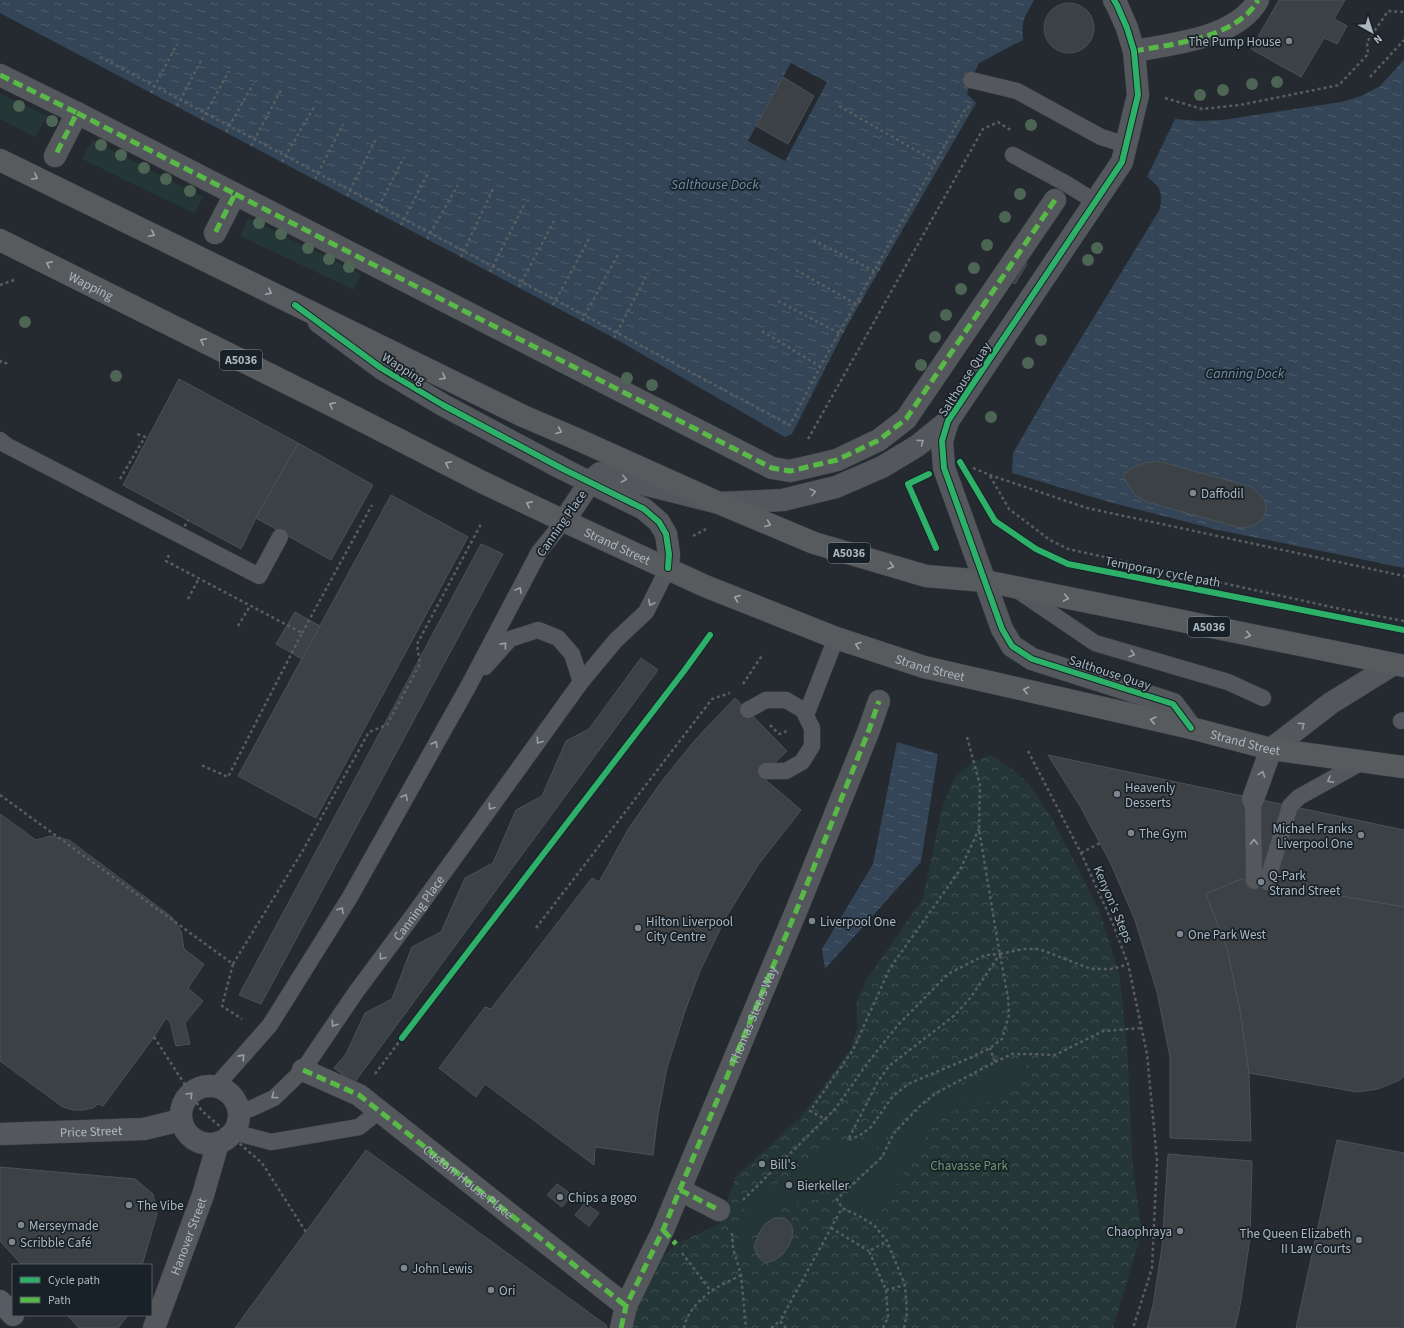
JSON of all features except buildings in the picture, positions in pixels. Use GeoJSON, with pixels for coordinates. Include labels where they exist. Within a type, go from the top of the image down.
{"type":"FeatureCollection","features":[{"type":"Feature","properties":{"kind":"highway","name":"Wapping"},"geometry":{"type":"LineString","coordinates":[[0,160],[524,416],[719,503]]}},
{"type":"Feature","properties":{"kind":"highway","name":"Wapping"},"geometry":{"type":"LineString","coordinates":[[0,240],[482,482]]}},
{"type":"Feature","properties":{"kind":"highway","name":"Strand Street"},"geometry":{"type":"LineString","coordinates":[[482,482],[705,586],[836,638],[924,667],[1191,728],[1271,749],[1404,767]]}},
{"type":"Feature","properties":{"kind":"highway","name":"A5036"},"geometry":{"type":"LineString","coordinates":[[719,503],[821,545],[926,576],[985,581],[1399,665]]}},
{"type":"Feature","properties":{"kind":"main road"},"geometry":{"type":"LineString","coordinates":[[0,1301],[12,1314]]}},
{"type":"Feature","properties":{"kind":"main road"},"geometry":{"type":"LineString","coordinates":[[14,1316],[26,1328]]}},
{"type":"Feature","properties":{"kind":"street","name":"Salthouse Quay"},"geometry":{"type":"LineString","coordinates":[[719,503],[783,500],[836,487],[892,461],[917,446],[948,421],[1122,162],[1138,95],[1134,51],[1127,28],[1114,0]]}},
{"type":"Feature","properties":{"kind":"street"},"geometry":{"type":"LineString","coordinates":[[1134,51],[1192,40],[1226,30],[1253,9],[1258,0]]}},
{"type":"Feature","properties":{"kind":"street"},"geometry":{"type":"LineString","coordinates":[[0,75],[772,468],[790,471],[837,460],[880,440],[906,419],[1055,200]]}},
{"type":"Feature","properties":{"kind":"street"},"geometry":{"type":"LineString","coordinates":[[55,156],[77,113]]}},
{"type":"Feature","properties":{"kind":"street"},"geometry":{"type":"LineString","coordinates":[[215,233],[235,194]]}},
{"type":"Feature","properties":{"kind":"street","name":"Wapping"},"geometry":{"type":"LineString","coordinates":[[295,305],[381,368],[443,405],[508,441],[644,509],[659,522],[666,534],[669,554],[668,568]]}},
{"type":"Feature","properties":{"kind":"street","name":"Salthouse Quay"},"geometry":{"type":"LineString","coordinates":[[948,421],[942,441],[944,468],[1002,629],[1012,646],[1032,659],[1173,704],[1191,728]]}},
{"type":"Feature","properties":{"kind":"street","name":"Canning Place"},"geometry":{"type":"LineString","coordinates":[[564,521],[590,482],[600,472],[719,503]]}},
{"type":"Feature","properties":{"kind":"street"},"geometry":{"type":"LineString","coordinates":[[1253,799],[1271,749],[1331,703],[1399,665]]}},
{"type":"Feature","properties":{"kind":"street","name":"Thomas Steers Way"},"geometry":{"type":"LineString","coordinates":[[621,1328],[626,1306],[669,1237],[680,1190],[799,904],[869,730],[879,700]]}},
{"type":"Feature","properties":{"kind":"street","name":"Custom House Place"},"geometry":{"type":"LineString","coordinates":[[303,1070],[359,1095],[626,1306]]}},
{"type":"Feature","properties":{"kind":"street"},"geometry":{"type":"LineString","coordinates":[[216,1086],[225,1090],[232,1096],[237,1104],[230,1129],[208,1144],[199,1142],[191,1136],[185,1129],[181,1120],[181,1111],[184,1102],[197,1088],[216,1086]]}},
{"type":"Feature","properties":{"kind":"street","name":"Price Street"},"geometry":{"type":"LineString","coordinates":[[0,1134],[144,1129],[181,1120]]}},
{"type":"Feature","properties":{"kind":"street","name":"Hanover Street"},"geometry":{"type":"LineString","coordinates":[[154,1328],[203,1195],[230,1129]]}},
{"type":"Feature","properties":{"kind":"street"},"geometry":{"type":"LineString","coordinates":[[680,1190],[719,1210]]}},
{"type":"Feature","properties":{"kind":"lane"},"geometry":{"type":"LineString","coordinates":[[970,80],[1017,91],[1101,137],[1127,145]]}},
{"type":"Feature","properties":{"kind":"lane"},"geometry":{"type":"LineString","coordinates":[[1013,156],[1065,183],[1096,202]]}},
{"type":"Feature","properties":{"kind":"lane"},"geometry":{"type":"LineString","coordinates":[[0,440],[6,445],[259,576],[280,537]]}},
{"type":"Feature","properties":{"kind":"lane","name":"Canning Place"},"geometry":{"type":"LineString","coordinates":[[216,1086],[270,1025],[350,897],[469,685],[539,552],[564,521]]}},
{"type":"Feature","properties":{"kind":"lane","name":"Canning Place"},"geometry":{"type":"LineString","coordinates":[[230,1129],[274,1098],[303,1070],[356,992],[581,682],[616,640],[646,612],[668,568]]}},
{"type":"Feature","properties":{"kind":"lane"},"geometry":{"type":"LineString","coordinates":[[1014,588],[1095,643],[1228,682],[1263,698]]}},
{"type":"Feature","properties":{"kind":"lane","name":"Canning Place"},"geometry":{"type":"LineString","coordinates":[[469,685],[510,639],[538,630],[558,638],[572,654],[581,682]]}},
{"type":"Feature","properties":{"kind":"lane"},"geometry":{"type":"LineString","coordinates":[[806,715],[836,638]]}},
{"type":"Feature","properties":{"kind":"lane"},"geometry":{"type":"LineString","coordinates":[[748,710],[766,700],[786,700],[803,710],[812,728],[812,746],[802,762],[786,771],[766,771]]}},
{"type":"Feature","properties":{"kind":"lane"},"geometry":{"type":"LineString","coordinates":[[1253,799],[1261,882],[1290,806],[1299,797],[1364,761]]}},
{"type":"Feature","properties":{"kind":"lane"},"geometry":{"type":"LineString","coordinates":[[230,1129],[272,1142],[359,1127],[379,1111]]}},
{"type":"Feature","properties":{"kind":"path"},"geometry":{"type":"LineString","coordinates":[[1166,98],[1202,109],[1240,105],[1339,85],[1368,54],[1367,42],[1388,11],[1404,12]]}},
{"type":"Feature","properties":{"kind":"path"},"geometry":{"type":"LineString","coordinates":[[1370,77],[1404,40]]}},
{"type":"Feature","properties":{"kind":"path"},"geometry":{"type":"LineString","coordinates":[[151,93],[177,44]]}},
{"type":"Feature","properties":{"kind":"path"},"geometry":{"type":"LineString","coordinates":[[100,57],[790,425],[820,366],[966,108],[976,103]]}},
{"type":"Feature","properties":{"kind":"path"},"geometry":{"type":"LineString","coordinates":[[177,106],[202,58]]}},
{"type":"Feature","properties":{"kind":"path"},"geometry":{"type":"LineString","coordinates":[[202,120],[229,72]]}},
{"type":"Feature","properties":{"kind":"path"},"geometry":{"type":"LineString","coordinates":[[226,132],[253,84]]}},
{"type":"Feature","properties":{"kind":"path"},"geometry":{"type":"LineString","coordinates":[[251,146],[281,90]]}},
{"type":"Feature","properties":{"kind":"path"},"geometry":{"type":"LineString","coordinates":[[839,106],[936,162]]}},
{"type":"Feature","properties":{"kind":"path"},"geometry":{"type":"LineString","coordinates":[[282,162],[314,107]]}},
{"type":"Feature","properties":{"kind":"path"},"geometry":{"type":"LineString","coordinates":[[790,471],[983,128],[998,122],[1017,134]]}},
{"type":"Feature","properties":{"kind":"path"},"geometry":{"type":"LineString","coordinates":[[315,179],[343,124]]}},
{"type":"Feature","properties":{"kind":"path"},"geometry":{"type":"LineString","coordinates":[[347,196],[376,138]]}},
{"type":"Feature","properties":{"kind":"path"},"geometry":{"type":"LineString","coordinates":[[376,212],[404,156]]}},
{"type":"Feature","properties":{"kind":"path"},"geometry":{"type":"LineString","coordinates":[[401,225],[429,171]]}},
{"type":"Feature","properties":{"kind":"path"},"geometry":{"type":"LineString","coordinates":[[427,239],[458,185]]}},
{"type":"Feature","properties":{"kind":"path"},"geometry":{"type":"LineString","coordinates":[[461,257],[493,189]]}},
{"type":"Feature","properties":{"kind":"path"},"geometry":{"type":"LineString","coordinates":[[490,272],[524,205]]}},
{"type":"Feature","properties":{"kind":"path"},"geometry":{"type":"LineString","coordinates":[[519,288],[554,221]]}},
{"type":"Feature","properties":{"kind":"path"},"geometry":{"type":"LineString","coordinates":[[553,305],[589,239]]}},
{"type":"Feature","properties":{"kind":"path"},"geometry":{"type":"LineString","coordinates":[[813,240],[874,271],[880,269]]}},
{"type":"Feature","properties":{"kind":"path"},"geometry":{"type":"LineString","coordinates":[[582,320],[618,254]]}},
{"type":"Feature","properties":{"kind":"path"},"geometry":{"type":"LineString","coordinates":[[796,270],[856,304]]}},
{"type":"Feature","properties":{"kind":"path"},"geometry":{"type":"LineString","coordinates":[[614,338],[648,273]]}},
{"type":"Feature","properties":{"kind":"path"},"geometry":{"type":"LineString","coordinates":[[0,285],[14,280]]}},
{"type":"Feature","properties":{"kind":"path"},"geometry":{"type":"LineString","coordinates":[[778,300],[839,333]]}},
{"type":"Feature","properties":{"kind":"path"},"geometry":{"type":"LineString","coordinates":[[856,304],[862,300]]}},
{"type":"Feature","properties":{"kind":"path"},"geometry":{"type":"LineString","coordinates":[[839,333],[844,330]]}},
{"type":"Feature","properties":{"kind":"path"},"geometry":{"type":"LineString","coordinates":[[762,331],[824,369]]}},
{"type":"Feature","properties":{"kind":"path"},"geometry":{"type":"LineString","coordinates":[[0,363],[1,361],[8,364]]}},
{"type":"Feature","properties":{"kind":"path"},"geometry":{"type":"LineString","coordinates":[[117,484],[145,437],[135,433]]}},
{"type":"Feature","properties":{"kind":"path"},"geometry":{"type":"LineString","coordinates":[[972,467],[990,475],[1087,508],[1404,576]]}},
{"type":"Feature","properties":{"kind":"path"},"geometry":{"type":"LineString","coordinates":[[990,475],[1009,509],[1050,540],[1068,549],[1329,607],[1404,621]]}},
{"type":"Feature","properties":{"kind":"path"},"geometry":{"type":"LineString","coordinates":[[915,481],[908,484],[936,548]]}},
{"type":"Feature","properties":{"kind":"path"},"geometry":{"type":"LineString","coordinates":[[201,765],[228,777],[302,633],[372,505]]}},
{"type":"Feature","properties":{"kind":"path"},"geometry":{"type":"LineString","coordinates":[[179,537],[188,520]]}},
{"type":"Feature","properties":{"kind":"path"},"geometry":{"type":"LineString","coordinates":[[264,1033],[222,1006],[232,964],[302,852],[369,732],[387,725],[420,664],[417,644],[481,524]]}},
{"type":"Feature","properties":{"kind":"path"},"geometry":{"type":"LineString","coordinates":[[687,539],[706,529]]}},
{"type":"Feature","properties":{"kind":"path"},"geometry":{"type":"LineString","coordinates":[[176,566],[302,633]]}},
{"type":"Feature","properties":{"kind":"path"},"geometry":{"type":"LineString","coordinates":[[188,599],[199,578]]}},
{"type":"Feature","properties":{"kind":"path"},"geometry":{"type":"LineString","coordinates":[[238,626],[250,606]]}},
{"type":"Feature","properties":{"kind":"path"},"geometry":{"type":"LineString","coordinates":[[739,690],[763,654]]}},
{"type":"Feature","properties":{"kind":"path"},"geometry":{"type":"LineString","coordinates":[[536,928],[712,699],[732,693]]}},
{"type":"Feature","properties":{"kind":"path"},"geometry":{"type":"LineString","coordinates":[[967,737],[980,784],[979,828],[1008,998],[1009,1015],[1002,1039],[990,1048],[908,1084],[893,1096],[871,1127],[859,1136],[848,1140],[877,1083],[889,1066],[955,1015],[971,997],[1000,954]]}},
{"type":"Feature","properties":{"kind":"path"},"geometry":{"type":"LineString","coordinates":[[0,795],[232,964]]}},
{"type":"Feature","properties":{"kind":"path"},"geometry":{"type":"LineString","coordinates":[[825,1119],[810,1110],[853,1050],[890,968],[960,870],[979,828]]}},
{"type":"Feature","properties":{"kind":"path"},"geometry":{"type":"LineString","coordinates":[[1081,853],[1100,843]]}},
{"type":"Feature","properties":{"kind":"path"},"geometry":{"type":"LineString","coordinates":[[740,1203],[835,1109],[869,1061],[898,1025],[948,974],[985,955],[1000,954],[1023,949],[1039,949],[1092,969],[1113,969],[1128,964]]}},
{"type":"Feature","properties":{"kind":"path"},"geometry":{"type":"LineString","coordinates":[[904,1328],[907,1313],[905,1285],[887,1241],[874,1225],[860,1216],[842,1208],[837,1199],[882,1157],[894,1132],[920,1106],[936,1093],[1012,1054],[1055,1055],[1103,1031],[1142,1028]]}},
{"type":"Feature","properties":{"kind":"path"},"geometry":{"type":"LineString","coordinates":[[359,1095],[407,1032]]}},
{"type":"Feature","properties":{"kind":"path"},"geometry":{"type":"LineString","coordinates":[[154,1037],[202,1111],[262,1163],[306,1232]]}},
{"type":"Feature","properties":{"kind":"path"},"geometry":{"type":"LineString","coordinates":[[990,1048],[995,1062]]}},
{"type":"Feature","properties":{"kind":"path"},"geometry":{"type":"LineString","coordinates":[[771,1328],[780,1321],[842,1208]]}},
{"type":"Feature","properties":{"kind":"path"},"geometry":{"type":"LineString","coordinates":[[831,1228],[869,1251],[886,1290],[888,1317],[883,1328]]}},
{"type":"Feature","properties":{"kind":"path"},"geometry":{"type":"LineString","coordinates":[[732,1232],[733,1248],[741,1275],[746,1328]]}},
{"type":"Feature","properties":{"kind":"path"},"geometry":{"type":"LineString","coordinates":[[669,1237],[711,1291]]}},
{"type":"Feature","properties":{"kind":"path"},"geometry":{"type":"LineString","coordinates":[[869,1251],[887,1241]]}},
{"type":"Feature","properties":{"kind":"path"},"geometry":{"type":"LineString","coordinates":[[684,1328],[685,1322],[695,1307],[711,1291],[741,1275]]}},
{"type":"Feature","properties":{"kind":"path"},"geometry":{"type":"LineString","coordinates":[[886,1290],[905,1285]]}},
{"type":"Feature","properties":{"kind":"path"},"geometry":{"type":"LineString","coordinates":[[780,1321],[786,1328]]}},
{"type":"Feature","properties":{"kind":"green space"},"geometry":{"type":"Polygon","coordinates":[[[0,93],[47,116],[35,137],[0,119],[0,93]]]}},
{"type":"Feature","properties":{"kind":"green space"},"geometry":{"type":"Polygon","coordinates":[[[92,140],[203,197],[195,214],[82,159],[92,140]]]}},
{"type":"Feature","properties":{"kind":"green space"},"geometry":{"type":"Polygon","coordinates":[[[248,218],[361,274],[354,290],[240,236],[248,218]]]}},
{"type":"Feature","properties":{"kind":"green space","name":"Chavasse Park"},"geometry":{"type":"Polygon","coordinates":[[[991,755],[1011,768],[1029,784],[1052,818],[1099,910],[1120,977],[1127,1046],[1133,1170],[1142,1231],[1113,1328],[630,1328],[634,1311],[653,1266],[676,1244],[719,1224],[736,1176],[800,1118],[850,1050],[858,1026],[856,1005],[865,982],[923,898],[942,808],[954,778],[974,761],[991,755]]]}},
{"type":"Feature","properties":{"kind":"green space"},"geometry":{"type":"Polygon","coordinates":[[[986,1056],[989,1060],[930,1092],[882,1141],[872,1155],[847,1177],[832,1187],[784,1206],[768,1216],[752,1237],[749,1256],[739,1251],[738,1229],[743,1212],[748,1204],[762,1191],[789,1178],[805,1168],[834,1140],[846,1145],[862,1140],[877,1124],[888,1107],[906,1091],[925,1080],[986,1056]]]}},
{"type":"Feature","properties":{"kind":"green space"},"geometry":{"type":"Polygon","coordinates":[[[1029,1057],[1022,1077],[987,1103],[966,1103],[933,1124],[875,1222],[865,1213],[853,1206],[848,1197],[850,1190],[882,1159],[902,1129],[920,1109],[930,1102],[1007,1061],[1029,1057]]]}},
{"type":"Feature","properties":{"kind":"water","name":"Salthouse Dock"},"geometry":{"type":"Polygon","coordinates":[[[0,0],[1034,0],[1023,23],[1023,40],[979,63],[971,80],[967,94],[976,103],[844,331],[792,434],[785,437],[614,338],[0,13],[0,0]]]}},
{"type":"Feature","properties":{"kind":"water","name":"Canning Dock"},"geometry":{"type":"Polygon","coordinates":[[[1404,60],[1404,568],[1218,530],[1109,502],[1012,473],[1013,453],[1056,379],[1160,209],[1160,191],[1156,184],[1147,177],[1175,119],[1198,121],[1222,120],[1341,102],[1361,96],[1380,86],[1404,60]]]}},
{"type":"Feature","properties":{"kind":"water"},"geometry":{"type":"Polygon","coordinates":[[[897,742],[938,754],[921,862],[825,969],[822,949],[873,864],[897,742]]]}},
{"type":"Feature","properties":{"kind":"pier"},"geometry":{"type":"Polygon","coordinates":[[[791,63],[827,82],[785,161],[748,141],[791,63]]]}},
{"type":"Feature","properties":{"kind":"marked path"},"geometry":{"type":"LineString","coordinates":[[1134,51],[1185,42],[1220,31],[1235,23],[1248,13],[1258,0]]}},
{"type":"Feature","properties":{"kind":"marked path"},"geometry":{"type":"LineString","coordinates":[[0,75],[77,113],[55,156]]}},
{"type":"Feature","properties":{"kind":"marked path"},"geometry":{"type":"LineString","coordinates":[[77,113],[235,194],[215,233]]}},
{"type":"Feature","properties":{"kind":"marked path"},"geometry":{"type":"LineString","coordinates":[[235,194],[772,468],[790,471],[837,460],[879,440],[906,419],[1055,200]]}},
{"type":"Feature","properties":{"kind":"marked path"},"geometry":{"type":"LineString","coordinates":[[621,1328],[626,1306],[663,1230],[799,904],[869,730],[879,701]]}},
{"type":"Feature","properties":{"kind":"marked path"},"geometry":{"type":"LineString","coordinates":[[303,1070],[359,1095],[626,1306]]}},
{"type":"Feature","properties":{"kind":"marked path"},"geometry":{"type":"LineString","coordinates":[[680,1190],[719,1210]]}},
{"type":"Feature","properties":{"kind":"marked path"},"geometry":{"type":"LineString","coordinates":[[663,1230],[676,1244]]}},
{"type":"Feature","properties":{"kind":"cycle path"},"geometry":{"type":"LineString","coordinates":[[1114,0],[1127,28],[1134,51],[1138,95],[1122,162],[948,421],[942,441],[944,468],[1002,629],[1012,646],[1032,659],[1173,704],[1191,728]]}},
{"type":"Feature","properties":{"kind":"cycle path"},"geometry":{"type":"LineString","coordinates":[[295,305],[381,368],[443,405],[563,469],[644,509],[659,522],[666,534],[669,554],[668,568]]}},
{"type":"Feature","properties":{"kind":"cycle path","name":"Temporary cycle path"},"geometry":{"type":"LineString","coordinates":[[960,462],[995,521],[1036,549],[1068,564],[1404,630]]}},
{"type":"Feature","properties":{"kind":"cycle path"},"geometry":{"type":"LineString","coordinates":[[929,474],[908,484],[936,548]]}},
{"type":"Feature","properties":{"kind":"cycle path"},"geometry":{"type":"LineString","coordinates":[[402,1038],[684,671],[710,635]]}},
{"type":"Feature","properties":{"kind":"place","name":"The Pump House"},"geometry":{"type":"Point","coordinates":[1289,41]}},
{"type":"Feature","properties":{"kind":"place","name":"Daffodil"},"geometry":{"type":"Point","coordinates":[1193,493]}},
{"type":"Feature","properties":{"kind":"place","name":"Heavenly Desserts"},"geometry":{"type":"Point","coordinates":[1117,794]}},
{"type":"Feature","properties":{"kind":"place","name":"The Gym"},"geometry":{"type":"Point","coordinates":[1131,833]}},
{"type":"Feature","properties":{"kind":"place","name":"Michael Franks Liverpool One"},"geometry":{"type":"Point","coordinates":[1361,835]}},
{"type":"Feature","properties":{"kind":"place","name":"Q-Park Strand Street"},"geometry":{"type":"Point","coordinates":[1261,882]}},
{"type":"Feature","properties":{"kind":"place","name":"Liverpool One"},"geometry":{"type":"Point","coordinates":[812,921]}},
{"type":"Feature","properties":{"kind":"place","name":"Hilton Liverpool City Centre"},"geometry":{"type":"Point","coordinates":[638,928]}},
{"type":"Feature","properties":{"kind":"place","name":"One Park West"},"geometry":{"type":"Point","coordinates":[1180,934]}},
{"type":"Feature","properties":{"kind":"place","name":"Bill's"},"geometry":{"type":"Point","coordinates":[762,1164]}},
{"type":"Feature","properties":{"kind":"place","name":"Bierkeller"},"geometry":{"type":"Point","coordinates":[789,1185]}},
{"type":"Feature","properties":{"kind":"place","name":"Chips a gogo"},"geometry":{"type":"Point","coordinates":[560,1197]}},
{"type":"Feature","properties":{"kind":"place","name":"The Vibe"},"geometry":{"type":"Point","coordinates":[129,1205]}},
{"type":"Feature","properties":{"kind":"place","name":"Merseymade"},"geometry":{"type":"Point","coordinates":[21,1225]}},
{"type":"Feature","properties":{"kind":"place","name":"Chaophraya"},"geometry":{"type":"Point","coordinates":[1180,1231]}},
{"type":"Feature","properties":{"kind":"place","name":"The Queen Elizabeth II Law Courts"},"geometry":{"type":"Point","coordinates":[1359,1240]}},
{"type":"Feature","properties":{"kind":"place","name":"Scribble Café"},"geometry":{"type":"Point","coordinates":[12,1242]}},
{"type":"Feature","properties":{"kind":"place","name":"John Lewis"},"geometry":{"type":"Point","coordinates":[404,1268]}},
{"type":"Feature","properties":{"kind":"place","name":"Ori"},"geometry":{"type":"Point","coordinates":[491,1290]}}]}
